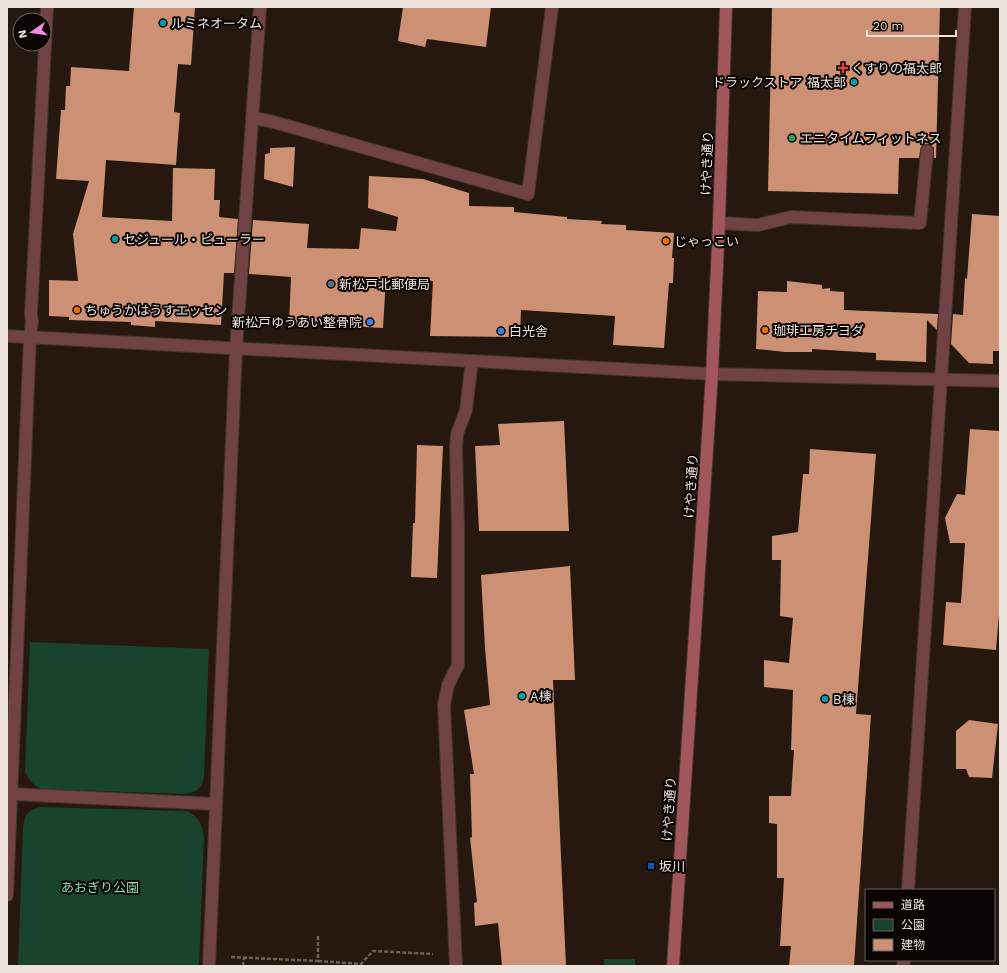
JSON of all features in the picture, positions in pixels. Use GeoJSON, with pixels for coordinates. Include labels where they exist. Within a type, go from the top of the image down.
{"type":"FeatureCollection","features":[{"type":"Feature","properties":{"kind":"street"},"geometry":{"type":"LineString","coordinates":[[7,895],[30,337],[32,322],[31,314],[47,7]]}},
{"type":"Feature","properties":{"kind":"street"},"geometry":{"type":"LineString","coordinates":[[210,966],[236,349],[260,7]]}},
{"type":"Feature","properties":{"kind":"street"},"geometry":{"type":"LineString","coordinates":[[253,118],[270,121],[528,194],[552,7]]}},
{"type":"Feature","properties":{"kind":"street","name":"けやき通り"},"geometry":{"type":"LineString","coordinates":[[673,966],[712,374],[719,223],[726,7]]}},
{"type":"Feature","properties":{"kind":"street"},"geometry":{"type":"LineString","coordinates":[[908,889],[965,7]]}},
{"type":"Feature","properties":{"kind":"street"},"geometry":{"type":"LineString","coordinates":[[719,223],[758,225],[791,217],[920,223],[927,151]]}},
{"type":"Feature","properties":{"kind":"street"},"geometry":{"type":"LineString","coordinates":[[7,336],[712,374],[1000,381]]}},
{"type":"Feature","properties":{"kind":"street"},"geometry":{"type":"LineString","coordinates":[[456,960],[444,705],[448,684],[458,665],[458,527],[456,448],[457,434],[466,410],[472,362]]}},
{"type":"Feature","properties":{"kind":"street"},"geometry":{"type":"LineString","coordinates":[[12,794],[216,804]]}},
{"type":"Feature","properties":{"kind":"path"},"geometry":{"type":"LineString","coordinates":[[318,936],[318,961]]}},
{"type":"Feature","properties":{"kind":"path"},"geometry":{"type":"LineString","coordinates":[[229,957],[361,964],[373,951],[456,960]]}},
{"type":"Feature","properties":{"kind":"path"},"geometry":{"type":"LineString","coordinates":[[243,966],[244,958]]}},
{"type":"Feature","properties":{"kind":"green space"},"geometry":{"type":"Polygon","coordinates":[[[30,642],[209,649],[204,777],[200,787],[192,793],[184,794],[41,789],[33,784],[25,772],[30,642]]]}},
{"type":"Feature","properties":{"kind":"green space","name":"あおぎり公園"},"geometry":{"type":"Polygon","coordinates":[[[40,807],[187,811],[197,818],[201,825],[204,837],[199,966],[18,966],[23,827],[27,814],[40,807]]]}},
{"type":"Feature","properties":{"kind":"green space"},"geometry":{"type":"Polygon","coordinates":[[[604,959],[635,959],[635,966],[604,966],[604,959]]]}},
{"type":"Feature","properties":{"kind":"building"},"geometry":{"type":"Polygon","coordinates":[[[134,7],[195,7],[191,65],[178,64],[174,112],[180,113],[176,165],[106,160],[102,217],[172,221],[173,168],[215,169],[214,200],[220,200],[219,217],[238,219],[234,273],[224,273],[221,325],[155,321],[155,327],[131,325],[131,322],[69,320],[69,317],[49,316],[49,280],[78,281],[73,234],[89,181],[56,179],[61,110],[65,110],[66,86],[70,86],[71,67],[129,71],[134,7]]]}},
{"type":"Feature","properties":{"kind":"building"},"geometry":{"type":"Polygon","coordinates":[[[403,7],[491,7],[486,47],[427,39],[425,47],[398,41],[403,7]]]}},
{"type":"Feature","properties":{"kind":"building","name":"ドラックストア 福太郎"},"geometry":{"type":"Polygon","coordinates":[[[772,7],[940,7],[936,158],[934,158],[934,148],[927,144],[921,147],[919,158],[899,158],[898,194],[768,191],[772,7]]]}},
{"type":"Feature","properties":{"kind":"building"},"geometry":{"type":"Polygon","coordinates":[[[295,147],[293,187],[264,179],[265,154],[270,153],[270,148],[295,147]]]}},
{"type":"Feature","properties":{"kind":"building"},"geometry":{"type":"Polygon","coordinates":[[[369,176],[423,179],[469,193],[469,206],[514,207],[514,212],[567,217],[567,219],[602,221],[601,224],[626,225],[626,230],[674,233],[672,258],[674,258],[673,283],[669,283],[664,348],[613,345],[615,316],[521,310],[520,337],[430,336],[433,281],[386,278],[383,328],[346,326],[346,328],[289,324],[291,277],[249,274],[253,220],[309,224],[307,248],[359,249],[361,228],[396,231],[398,217],[368,208],[369,176]]]}},
{"type":"Feature","properties":{"kind":"building"},"geometry":{"type":"Polygon","coordinates":[[[972,214],[1000,216],[1000,351],[993,351],[993,364],[969,363],[951,344],[953,314],[963,315],[965,278],[967,279],[972,214]]]}},
{"type":"Feature","properties":{"kind":"building"},"geometry":{"type":"Polygon","coordinates":[[[787,281],[822,285],[822,289],[830,288],[830,291],[844,292],[844,310],[938,314],[937,330],[927,320],[926,362],[876,360],[876,353],[812,349],[812,352],[785,352],[756,349],[758,291],[787,292],[787,281]]]}},
{"type":"Feature","properties":{"kind":"building"},"geometry":{"type":"Polygon","coordinates":[[[564,421],[569,531],[479,531],[475,446],[500,445],[498,424],[564,421]]]}},
{"type":"Feature","properties":{"kind":"building"},"geometry":{"type":"Polygon","coordinates":[[[970,429],[1000,431],[1000,603],[996,650],[943,645],[946,602],[961,603],[965,543],[950,543],[945,518],[957,494],[965,495],[970,429]]]}},
{"type":"Feature","properties":{"kind":"building"},"geometry":{"type":"Polygon","coordinates":[[[417,445],[443,446],[437,578],[411,577],[413,523],[415,523],[417,445]]]}},
{"type":"Feature","properties":{"kind":"building","name":"B棟"},"geometry":{"type":"Polygon","coordinates":[[[810,449],[876,454],[856,714],[871,715],[854,966],[789,966],[791,946],[780,946],[784,878],[777,878],[777,824],[769,823],[769,796],[791,796],[794,750],[791,750],[793,690],[764,687],[764,660],[789,663],[793,618],[780,616],[781,560],[772,560],[772,536],[798,532],[803,474],[809,474],[810,449]]]}},
{"type":"Feature","properties":{"kind":"building","name":"A棟"},"geometry":{"type":"Polygon","coordinates":[[[570,566],[575,680],[553,680],[566,966],[502,966],[498,923],[475,926],[474,903],[477,902],[470,838],[472,837],[470,774],[474,774],[464,710],[490,705],[481,575],[570,566]]]}},
{"type":"Feature","properties":{"kind":"building"},"geometry":{"type":"Polygon","coordinates":[[[969,720],[998,724],[992,778],[969,777],[966,769],[956,769],[956,731],[969,720]]]}},
{"type":"Feature","properties":{"kind":"place","name":"ルミネオータム"},"geometry":{"type":"Point","coordinates":[163,23]}},
{"type":"Feature","properties":{"kind":"place","name":"くすりの福太郎"},"geometry":{"type":"Point","coordinates":[843,68]}},
{"type":"Feature","properties":{"kind":"place","name":"ドラックストア 福太郎"},"geometry":{"type":"Point","coordinates":[854,82]}},
{"type":"Feature","properties":{"kind":"place","name":"エニタイムフィットネス"},"geometry":{"type":"Point","coordinates":[792,138]}},
{"type":"Feature","properties":{"kind":"place","name":"セジュール・ビューラー"},"geometry":{"type":"Point","coordinates":[115,239]}},
{"type":"Feature","properties":{"kind":"place","name":"じゃっこい"},"geometry":{"type":"Point","coordinates":[666,241]}},
{"type":"Feature","properties":{"kind":"place","name":"新松戸北郵便局"},"geometry":{"type":"Point","coordinates":[331,284]}},
{"type":"Feature","properties":{"kind":"place","name":"ちゅうかはうすエッセン"},"geometry":{"type":"Point","coordinates":[77,310]}},
{"type":"Feature","properties":{"kind":"place","name":"新松戸ゆうあい整骨院"},"geometry":{"type":"Point","coordinates":[370,322]}},
{"type":"Feature","properties":{"kind":"place","name":"珈琲工房チヨダ"},"geometry":{"type":"Point","coordinates":[765,330]}},
{"type":"Feature","properties":{"kind":"place","name":"白光舎"},"geometry":{"type":"Point","coordinates":[501,331]}},
{"type":"Feature","properties":{"kind":"place","name":"A棟"},"geometry":{"type":"Point","coordinates":[522,696]}},
{"type":"Feature","properties":{"kind":"place","name":"B棟"},"geometry":{"type":"Point","coordinates":[825,699]}},
{"type":"Feature","properties":{"kind":"place","name":"坂川"},"geometry":{"type":"Point","coordinates":[651,866]}}]}
